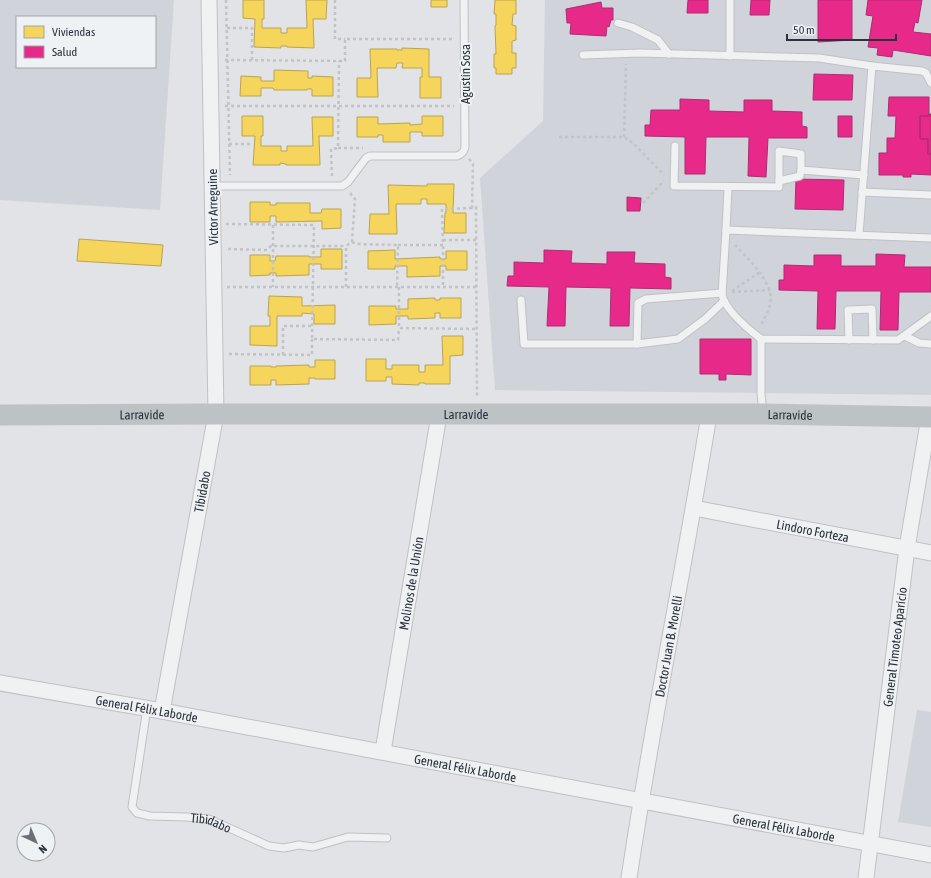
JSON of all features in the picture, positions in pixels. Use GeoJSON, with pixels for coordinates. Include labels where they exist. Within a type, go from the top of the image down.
{"type":"FeatureCollection","features":[{"type":"Feature","properties":{"kind":"street","name":"Víctor Arreguine"},"geometry":{"type":"LineString","coordinates":[[209,0],[216,414]]}},
{"type":"Feature","properties":{"kind":"street","name":"Tibidabo"},"geometry":{"type":"LineString","coordinates":[[162,710],[216,414]]}},
{"type":"Feature","properties":{"kind":"street","name":"Larravide"},"geometry":{"type":"LineString","coordinates":[[0,415],[763,414],[930,417]]}},
{"type":"Feature","properties":{"kind":"street","name":"Molinos de la Unión"},"geometry":{"type":"LineString","coordinates":[[383,751],[439,415]]}},
{"type":"Feature","properties":{"kind":"street","name":"Doctor Juan B. Morelli"},"geometry":{"type":"LineString","coordinates":[[630,878],[641,801],[694,508],[709,415]]}},
{"type":"Feature","properties":{"kind":"street","name":"General Timoteo Aparicio"},"geometry":{"type":"LineString","coordinates":[[866,878],[907,548],[930,417]]}},
{"type":"Feature","properties":{"kind":"street","name":"Lindoro Forteza"},"geometry":{"type":"LineString","coordinates":[[694,508],[931,553]]}},
{"type":"Feature","properties":{"kind":"street","name":"General Félix Laborde"},"geometry":{"type":"LineString","coordinates":[[0,683],[162,710],[931,855]]}},
{"type":"Feature","properties":{"kind":"lane","name":"Agustín Sosa"},"geometry":{"type":"LineString","coordinates":[[464,0],[465,149]]}},
{"type":"Feature","properties":{"kind":"lane"},"geometry":{"type":"LineString","coordinates":[[730,0],[730,56]]}},
{"type":"Feature","properties":{"kind":"lane"},"geometry":{"type":"LineString","coordinates":[[618,23],[632,27],[658,40],[669,54]]}},
{"type":"Feature","properties":{"kind":"lane"},"geometry":{"type":"LineString","coordinates":[[583,55],[640,53],[819,58],[872,66],[922,71],[926,73],[931,83]]}},
{"type":"Feature","properties":{"kind":"lane"},"geometry":{"type":"LineString","coordinates":[[859,235],[872,66]]}},
{"type":"Feature","properties":{"kind":"lane"},"geometry":{"type":"LineString","coordinates":[[675,146],[674,186],[779,187],[779,181],[779,151],[801,154],[800,176],[779,181]]}},
{"type":"Feature","properties":{"kind":"lane"},"geometry":{"type":"LineString","coordinates":[[213,186],[342,186],[345,185],[363,161],[370,156],[457,156],[465,149]]}},
{"type":"Feature","properties":{"kind":"lane"},"geometry":{"type":"LineString","coordinates":[[801,170],[864,175]]}},
{"type":"Feature","properties":{"kind":"lane"},"geometry":{"type":"LineString","coordinates":[[728,187],[722,293],[724,300],[733,312],[758,337],[763,414]]}},
{"type":"Feature","properties":{"kind":"lane"},"geometry":{"type":"LineString","coordinates":[[862,192],[931,195]]}},
{"type":"Feature","properties":{"kind":"lane"},"geometry":{"type":"LineString","coordinates":[[726,233],[859,235],[931,238]]}},
{"type":"Feature","properties":{"kind":"lane"},"geometry":{"type":"LineString","coordinates":[[637,344],[638,303],[646,299],[722,293]]}},
{"type":"Feature","properties":{"kind":"lane"},"geometry":{"type":"LineString","coordinates":[[521,300],[524,344],[637,344],[678,339],[705,319],[724,300]]}},
{"type":"Feature","properties":{"kind":"lane"},"geometry":{"type":"LineString","coordinates":[[850,340],[848,310],[872,309],[873,340]]}},
{"type":"Feature","properties":{"kind":"lane"},"geometry":{"type":"LineString","coordinates":[[758,337],[898,340],[931,316]]}},
{"type":"Feature","properties":{"kind":"lane"},"geometry":{"type":"LineString","coordinates":[[905,336],[920,343],[931,344]]}},
{"type":"Feature","properties":{"kind":"lane","name":"Tibidabo"},"geometry":{"type":"LineString","coordinates":[[147,708],[132,806],[137,813],[150,816],[209,819],[269,846],[284,848],[299,845],[313,847],[348,837],[387,838]]}},
{"type":"Feature","properties":{"kind":"path"},"geometry":{"type":"LineString","coordinates":[[226,0],[230,187]]}},
{"type":"Feature","properties":{"kind":"path"},"geometry":{"type":"LineString","coordinates":[[335,0],[335,39],[464,39]]}},
{"type":"Feature","properties":{"kind":"path"},"geometry":{"type":"LineString","coordinates":[[210,27],[252,28],[252,61]]}},
{"type":"Feature","properties":{"kind":"path"},"geometry":{"type":"LineString","coordinates":[[210,60],[345,61],[345,39]]}},
{"type":"Feature","properties":{"kind":"path"},"geometry":{"type":"LineString","coordinates":[[624,137],[626,63],[627,60],[640,53]]}},
{"type":"Feature","properties":{"kind":"path"},"geometry":{"type":"LineString","coordinates":[[332,186],[332,148],[338,148],[340,61]]}},
{"type":"Feature","properties":{"kind":"path"},"geometry":{"type":"LineString","coordinates":[[211,107],[465,106]]}},
{"type":"Feature","properties":{"kind":"path"},"geometry":{"type":"LineString","coordinates":[[559,137],[624,137],[634,144],[667,178],[643,203]]}},
{"type":"Feature","properties":{"kind":"path"},"geometry":{"type":"LineString","coordinates":[[212,145],[252,144]]}},
{"type":"Feature","properties":{"kind":"path"},"geometry":{"type":"LineString","coordinates":[[465,149],[473,164],[472,208]]}},
{"type":"Feature","properties":{"kind":"path"},"geometry":{"type":"LineString","coordinates":[[345,185],[354,199],[352,242]]}},
{"type":"Feature","properties":{"kind":"path"},"geometry":{"type":"LineString","coordinates":[[443,287],[442,209],[476,207],[476,414]]}},
{"type":"Feature","properties":{"kind":"path"},"geometry":{"type":"LineString","coordinates":[[213,224],[314,225],[312,355],[215,354]]}},
{"type":"Feature","properties":{"kind":"path"},"geometry":{"type":"LineString","coordinates":[[273,225],[273,287]]}},
{"type":"Feature","properties":{"kind":"path"},"geometry":{"type":"LineString","coordinates":[[726,233],[760,272],[770,290],[770,306],[758,337]]}},
{"type":"Feature","properties":{"kind":"path"},"geometry":{"type":"LineString","coordinates":[[443,240],[476,240]]}},
{"type":"Feature","properties":{"kind":"path"},"geometry":{"type":"LineString","coordinates":[[352,242],[357,244],[443,246]]}},
{"type":"Feature","properties":{"kind":"path"},"geometry":{"type":"LineString","coordinates":[[214,248],[267,250],[273,246],[346,246],[352,242]]}},
{"type":"Feature","properties":{"kind":"path"},"geometry":{"type":"LineString","coordinates":[[312,339],[398,340],[398,245]]}},
{"type":"Feature","properties":{"kind":"path"},"geometry":{"type":"LineString","coordinates":[[346,246],[346,287]]}},
{"type":"Feature","properties":{"kind":"path"},"geometry":{"type":"LineString","coordinates":[[760,272],[730,292],[770,290]]}},
{"type":"Feature","properties":{"kind":"path"},"geometry":{"type":"LineString","coordinates":[[214,287],[476,287]]}},
{"type":"Feature","properties":{"kind":"path"},"geometry":{"type":"LineString","coordinates":[[283,355],[283,326],[312,326]]}},
{"type":"Feature","properties":{"kind":"path"},"geometry":{"type":"LineString","coordinates":[[399,328],[477,329]]}},
{"type":"Feature","properties":{"kind":"shaded area"},"geometry":{"type":"Polygon","coordinates":[[[0,0],[174,0],[160,210],[0,200],[0,0]]]}},
{"type":"Feature","properties":{"kind":"shaded area"},"geometry":{"type":"Polygon","coordinates":[[[545,0],[931,0],[931,395],[495,390],[480,178],[543,121],[545,0]]]}},
{"type":"Feature","properties":{"kind":"shaded area"},"geometry":{"type":"Polygon","coordinates":[[[917,710],[931,712],[931,827],[898,822],[917,710]]]}},
{"type":"Feature","properties":{"kind":"building: Viviendas"},"geometry":{"type":"Polygon","coordinates":[[[243,0],[264,0],[264,19],[262,19],[262,28],[281,28],[281,33],[287,33],[287,28],[307,28],[306,0],[327,0],[326,19],[313,19],[314,48],[287,46],[281,46],[281,48],[254,47],[255,19],[243,18],[243,0]]]}},
{"type":"Feature","properties":{"kind":"building: Viviendas"},"geometry":{"type":"Polygon","coordinates":[[[431,0],[447,0],[447,7],[431,7],[431,0]]]}},
{"type":"Feature","properties":{"kind":"building: Viviendas"},"geometry":{"type":"Polygon","coordinates":[[[495,0],[516,0],[516,14],[513,14],[512,25],[516,26],[516,40],[512,41],[512,53],[516,53],[516,68],[512,68],[512,74],[496,74],[496,68],[494,68],[494,54],[496,54],[496,14],[494,14],[495,0]]]}},
{"type":"Feature","properties":{"kind":"building: Viviendas"},"geometry":{"type":"Polygon","coordinates":[[[402,48],[429,49],[429,77],[441,77],[441,98],[420,98],[420,77],[422,77],[422,68],[402,68],[403,63],[397,63],[396,68],[377,68],[378,97],[357,97],[357,78],[371,78],[370,49],[402,50],[402,48]]]}},
{"type":"Feature","properties":{"kind":"building: Viviendas"},"geometry":{"type":"Polygon","coordinates":[[[274,70],[308,71],[308,78],[312,78],[312,76],[333,77],[333,96],[312,96],[312,89],[274,90],[273,88],[261,88],[261,96],[240,96],[241,76],[261,77],[261,81],[274,81],[274,70]]]}},
{"type":"Feature","properties":{"kind":"building: Viviendas"},"geometry":{"type":"Polygon","coordinates":[[[242,116],[263,116],[263,136],[261,136],[261,146],[281,146],[281,151],[287,151],[287,146],[313,146],[312,117],[333,117],[333,136],[319,136],[320,165],[286,165],[280,163],[280,165],[253,165],[255,136],[242,136],[242,116]]]}},
{"type":"Feature","properties":{"kind":"building: Viviendas"},"geometry":{"type":"Polygon","coordinates":[[[422,116],[443,116],[443,136],[422,136],[422,132],[410,132],[410,142],[383,142],[383,135],[378,135],[378,137],[357,137],[357,117],[378,117],[378,124],[410,123],[410,125],[422,124],[422,116]]]}},
{"type":"Feature","properties":{"kind":"building: Viviendas"},"geometry":{"type":"Polygon","coordinates":[[[427,184],[454,184],[453,213],[466,213],[466,233],[444,233],[446,204],[427,204],[427,199],[421,199],[421,204],[396,204],[397,234],[369,234],[370,214],[389,214],[388,185],[427,186],[427,184]]]}},
{"type":"Feature","properties":{"kind":"building: Viviendas"},"geometry":{"type":"Polygon","coordinates":[[[250,202],[270,202],[270,205],[276,205],[276,203],[310,203],[310,213],[321,213],[322,209],[341,209],[341,228],[322,229],[322,221],[276,222],[276,216],[270,216],[270,222],[250,222],[250,202]]]}},
{"type":"Feature","properties":{"kind":"building: Viviendas"},"geometry":{"type":"Polygon","coordinates":[[[79,239],[163,245],[161,266],[77,261],[79,239]]]}},
{"type":"Feature","properties":{"kind":"building: Viviendas"},"geometry":{"type":"Polygon","coordinates":[[[321,249],[342,249],[342,269],[321,269],[321,264],[309,264],[309,275],[276,276],[276,273],[270,273],[270,275],[250,276],[250,255],[270,255],[270,261],[275,261],[276,256],[321,257],[321,249]]]}},
{"type":"Feature","properties":{"kind":"building: Viviendas"},"geometry":{"type":"Polygon","coordinates":[[[395,250],[395,259],[440,257],[440,259],[446,259],[446,251],[467,251],[467,270],[446,270],[446,266],[440,266],[440,276],[407,277],[407,266],[395,266],[395,269],[368,269],[368,251],[395,250]]]}},
{"type":"Feature","properties":{"kind":"building: Viviendas"},"geometry":{"type":"Polygon","coordinates":[[[269,296],[302,297],[302,306],[335,305],[335,324],[314,324],[314,314],[302,313],[302,316],[277,316],[277,346],[250,345],[250,326],[270,326],[270,316],[268,316],[269,296]]]}},
{"type":"Feature","properties":{"kind":"building: Viviendas"},"geometry":{"type":"Polygon","coordinates":[[[435,298],[435,300],[440,300],[440,298],[461,298],[461,318],[440,318],[440,313],[435,313],[435,318],[408,319],[408,316],[396,316],[396,324],[369,325],[369,306],[396,306],[396,309],[408,309],[408,299],[435,298]]]}},
{"type":"Feature","properties":{"kind":"building: Viviendas"},"geometry":{"type":"Polygon","coordinates":[[[442,336],[463,336],[463,355],[450,356],[450,384],[392,384],[392,377],[386,377],[386,381],[366,381],[366,359],[386,359],[386,369],[392,369],[392,365],[419,365],[419,372],[425,372],[425,365],[443,365],[442,336]]]}},
{"type":"Feature","properties":{"kind":"building: Viviendas"},"geometry":{"type":"Polygon","coordinates":[[[315,360],[335,360],[335,379],[309,378],[309,384],[276,385],[276,380],[271,380],[271,385],[250,385],[250,366],[276,367],[309,365],[309,367],[315,367],[315,360]]]}},
{"type":"Feature","properties":{"kind":"building: Salud"},"geometry":{"type":"Polygon","coordinates":[[[688,0],[708,0],[708,13],[687,13],[688,0]]]}},
{"type":"Feature","properties":{"kind":"building: Salud"},"geometry":{"type":"Polygon","coordinates":[[[751,0],[770,0],[769,15],[750,15],[751,0]]]}},
{"type":"Feature","properties":{"kind":"building: Salud"},"geometry":{"type":"Polygon","coordinates":[[[818,0],[852,0],[852,40],[818,42],[818,0]]]}},
{"type":"Feature","properties":{"kind":"building: Salud"},"geometry":{"type":"Polygon","coordinates":[[[868,0],[922,0],[918,23],[915,22],[913,32],[931,34],[931,56],[893,50],[892,57],[877,55],[878,48],[868,47],[873,16],[866,15],[868,0]]]}},
{"type":"Feature","properties":{"kind":"building: Salud"},"geometry":{"type":"Polygon","coordinates":[[[601,2],[602,8],[613,8],[613,20],[611,20],[609,27],[607,26],[606,36],[570,34],[571,23],[567,23],[566,9],[601,2]]]}},
{"type":"Feature","properties":{"kind":"building: Salud"},"geometry":{"type":"Polygon","coordinates":[[[814,74],[853,75],[852,100],[813,100],[814,74]]]}},
{"type":"Feature","properties":{"kind":"building: Salud"},"geometry":{"type":"Polygon","coordinates":[[[889,97],[929,97],[929,116],[920,116],[920,139],[928,139],[928,154],[931,154],[931,175],[911,174],[911,177],[903,177],[903,175],[879,175],[879,153],[887,153],[887,138],[895,138],[896,116],[888,116],[889,97]]]}},
{"type":"Feature","properties":{"kind":"building: Salud"},"geometry":{"type":"Polygon","coordinates":[[[680,99],[709,100],[709,111],[744,112],[744,100],[772,100],[772,111],[802,112],[802,126],[807,127],[807,138],[768,138],[766,177],[748,176],[749,137],[706,137],[705,174],[685,174],[685,137],[645,136],[645,125],[650,125],[651,110],[680,110],[680,99]]]}},
{"type":"Feature","properties":{"kind":"building: Salud"},"geometry":{"type":"Polygon","coordinates":[[[929,114],[931,114],[931,154],[928,154],[928,139],[920,139],[920,116],[929,116],[929,114]]]}},
{"type":"Feature","properties":{"kind":"building: Salud"},"geometry":{"type":"Polygon","coordinates":[[[838,116],[852,116],[852,137],[838,137],[838,116]]]}},
{"type":"Feature","properties":{"kind":"building: Salud"},"geometry":{"type":"Polygon","coordinates":[[[796,179],[844,180],[843,210],[795,209],[796,179]]]}},
{"type":"Feature","properties":{"kind":"building: Salud"},"geometry":{"type":"Polygon","coordinates":[[[627,197],[641,198],[640,211],[627,211],[627,197]]]}},
{"type":"Feature","properties":{"kind":"building: Salud"},"geometry":{"type":"Polygon","coordinates":[[[544,250],[572,251],[571,263],[607,264],[607,252],[635,252],[634,263],[665,264],[665,277],[671,278],[671,289],[630,288],[629,326],[610,326],[611,288],[566,287],[565,326],[547,326],[549,287],[507,286],[508,276],[514,276],[514,262],[544,263],[544,250]]]}},
{"type":"Feature","properties":{"kind":"building: Salud"},"geometry":{"type":"Polygon","coordinates":[[[876,254],[905,255],[904,267],[931,267],[931,292],[899,292],[898,330],[880,330],[881,291],[836,291],[835,329],[817,329],[818,291],[779,290],[779,280],[784,280],[784,265],[814,266],[814,255],[841,255],[841,266],[876,266],[876,254]]]}},
{"type":"Feature","properties":{"kind":"building: Salud"},"geometry":{"type":"Polygon","coordinates":[[[700,339],[751,339],[751,375],[726,374],[726,380],[719,380],[719,374],[700,374],[700,339]]]}}]}
